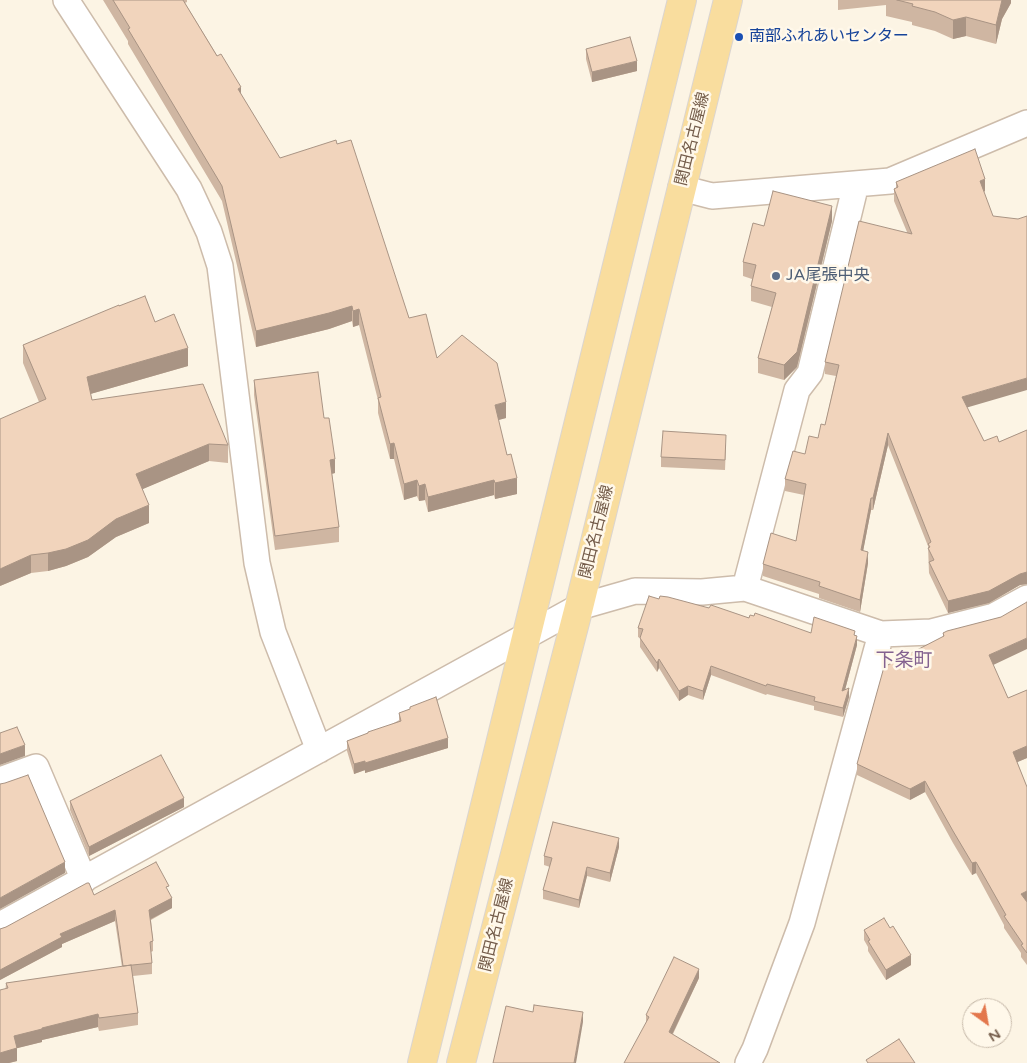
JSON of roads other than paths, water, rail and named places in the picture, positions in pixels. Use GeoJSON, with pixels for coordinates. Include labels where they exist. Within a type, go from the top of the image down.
{"type":"FeatureCollection","features":[{"type":"Feature","properties":{"kind":"main road"},"geometry":{"type":"LineString","coordinates":[[422,1063],[682,0]]}},
{"type":"Feature","properties":{"kind":"main road","name":"関田名古屋線"},"geometry":{"type":"LineString","coordinates":[[461,1063],[579,606],[728,0]]}},
{"type":"Feature","properties":{"kind":"street"},"geometry":{"type":"LineString","coordinates":[[66,0],[189,188],[209,232],[220,266],[257,563],[273,632],[320,750]]}},
{"type":"Feature","properties":{"kind":"street"},"geometry":{"type":"LineString","coordinates":[[681,188],[712,196],[890,181],[1027,124]]}},
{"type":"Feature","properties":{"kind":"street"},"geometry":{"type":"LineString","coordinates":[[745,588],[797,390],[810,373],[856,184]]}},
{"type":"Feature","properties":{"kind":"street"},"geometry":{"type":"LineString","coordinates":[[0,925],[579,606],[635,591],[702,592],[745,588],[881,634],[931,632],[994,616],[1027,598]]}},
{"type":"Feature","properties":{"kind":"street"},"geometry":{"type":"LineString","coordinates":[[756,1058],[802,923],[881,634]]}},
{"type":"Feature","properties":{"kind":"street"},"geometry":{"type":"LineString","coordinates":[[0,780],[36,767],[84,880]]}},
{"type":"Feature","properties":{"kind":"place","name":"南部ふれあいセンター"},"geometry":{"type":"Point","coordinates":[739,37]}},
{"type":"Feature","properties":{"kind":"place","name":"JA尾張中央"},"geometry":{"type":"Point","coordinates":[776,276]}},
{"type":"Feature","properties":{"kind":"district","name":"下条町"},"geometry":{"type":"Point","coordinates":[904,661]}}]}
